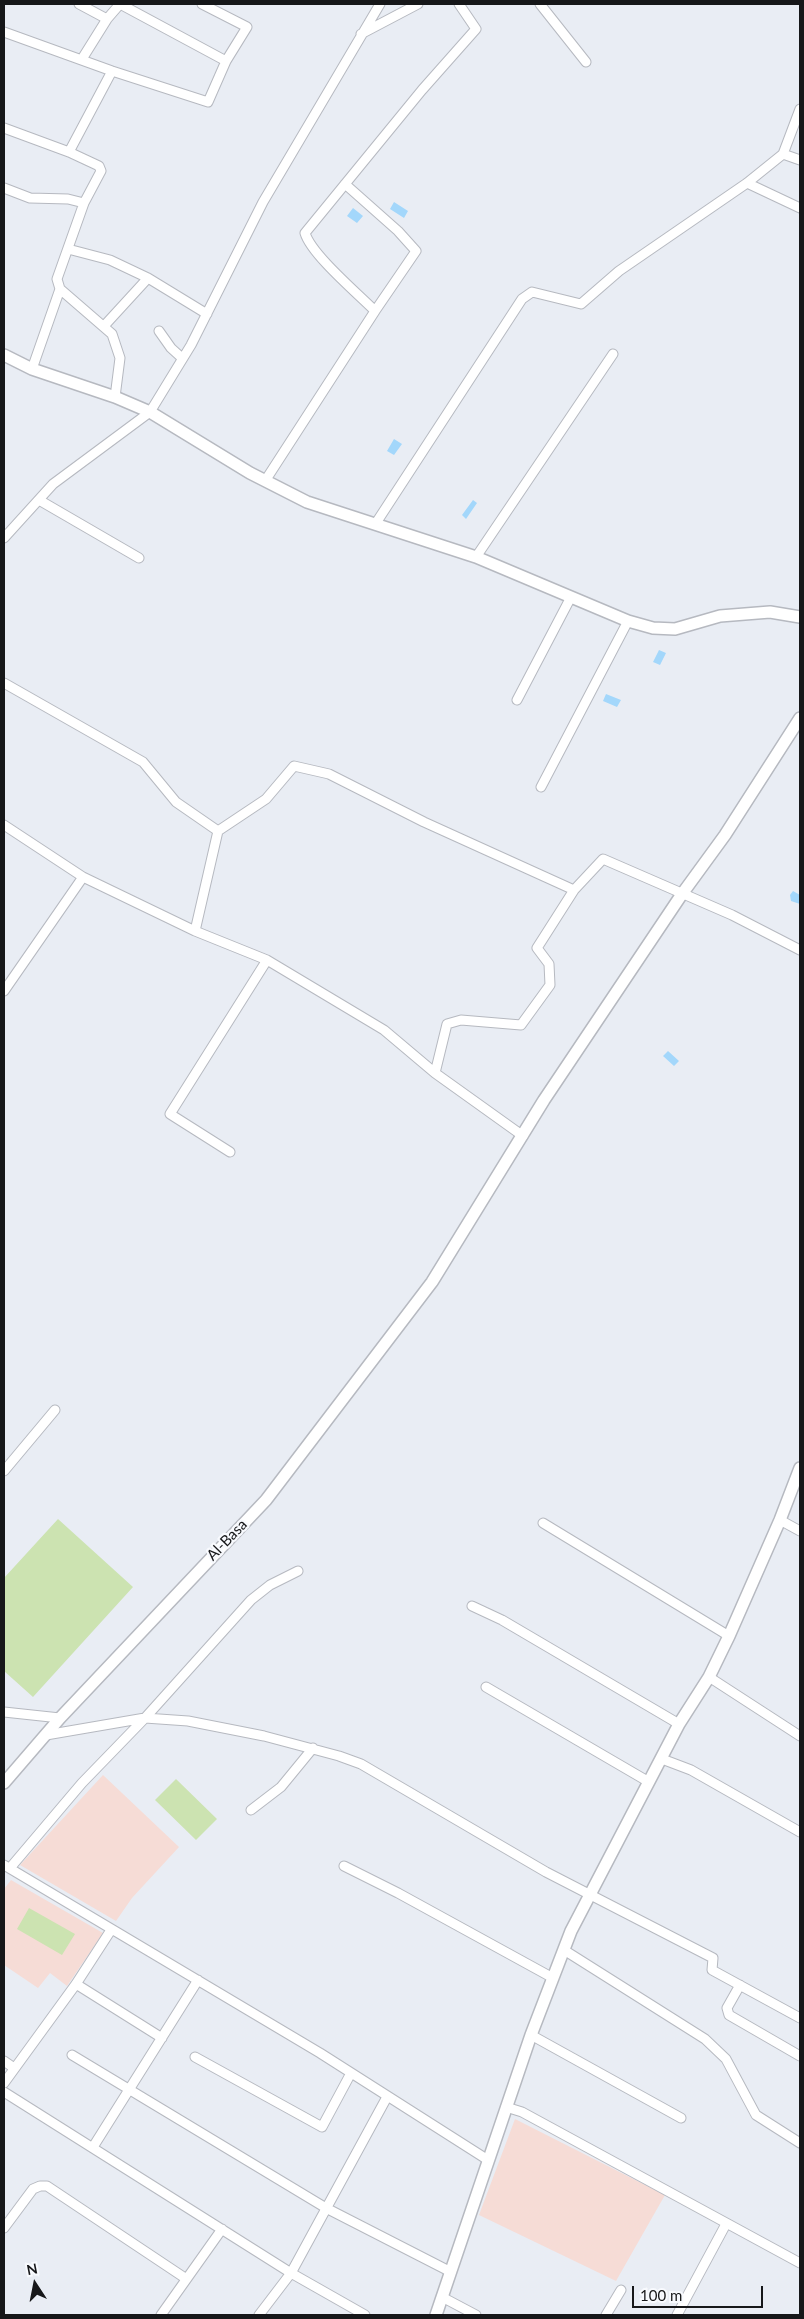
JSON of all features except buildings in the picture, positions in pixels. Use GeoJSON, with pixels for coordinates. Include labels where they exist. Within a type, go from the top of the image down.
{"type":"FeatureCollection","features":[{"type":"Feature","properties":{"kind":"street"},"geometry":{"type":"LineString","coordinates":[[79,4],[107,19]]}},
{"type":"Feature","properties":{"kind":"street"},"geometry":{"type":"LineString","coordinates":[[82,59],[107,19],[120,4],[226,61]]}},
{"type":"Feature","properties":{"kind":"street"},"geometry":{"type":"LineString","coordinates":[[4,32],[112,71],[208,102],[226,61],[247,27],[202,4]]}},
{"type":"Feature","properties":{"kind":"street"},"geometry":{"type":"LineString","coordinates":[[4,538],[53,484],[150,412],[207,314],[263,202],[380,4]]}},
{"type":"Feature","properties":{"kind":"street"},"geometry":{"type":"LineString","coordinates":[[361,35],[418,4]]}},
{"type":"Feature","properties":{"kind":"street"},"geometry":{"type":"LineString","coordinates":[[375,311],[325,262],[307,241],[305,233],[422,90],[476,29],[459,4]]}},
{"type":"Feature","properties":{"kind":"street"},"geometry":{"type":"LineString","coordinates":[[540,4],[586,62]]}},
{"type":"Feature","properties":{"kind":"street"},"geometry":{"type":"LineString","coordinates":[[69,152],[112,71]]}},
{"type":"Feature","properties":{"kind":"street"},"geometry":{"type":"LineString","coordinates":[[376,523],[522,299],[532,292],[581,304],[619,271],[748,183],[783,154],[800,110]]}},
{"type":"Feature","properties":{"kind":"street"},"geometry":{"type":"LineString","coordinates":[[4,128],[69,152],[99,166],[101,171],[84,203],[56,280],[60,289],[112,334],[120,358],[115,397]]}},
{"type":"Feature","properties":{"kind":"street"},"geometry":{"type":"LineString","coordinates":[[783,154],[800,160]]}},
{"type":"Feature","properties":{"kind":"street"},"geometry":{"type":"LineString","coordinates":[[748,183],[800,208]]}},
{"type":"Feature","properties":{"kind":"street"},"geometry":{"type":"LineString","coordinates":[[265,481],[416,251],[398,231],[345,184]]}},
{"type":"Feature","properties":{"kind":"street"},"geometry":{"type":"LineString","coordinates":[[4,188],[30,198],[68,198],[84,203]]}},
{"type":"Feature","properties":{"kind":"street"},"geometry":{"type":"LineString","coordinates":[[68,249],[110,260],[148,278],[207,314]]}},
{"type":"Feature","properties":{"kind":"street"},"geometry":{"type":"LineString","coordinates":[[104,326],[148,278]]}},
{"type":"Feature","properties":{"kind":"street"},"geometry":{"type":"LineString","coordinates":[[32,369],[60,289]]}},
{"type":"Feature","properties":{"kind":"street"},"geometry":{"type":"LineString","coordinates":[[159,331],[171,348],[182,358]]}},
{"type":"Feature","properties":{"kind":"street"},"geometry":{"type":"LineString","coordinates":[[476,557],[612,354]]}},
{"type":"Feature","properties":{"kind":"street"},"geometry":{"type":"LineString","coordinates":[[4,356],[32,369],[115,397],[150,412],[265,481],[307,502],[476,557],[628,621],[653,628],[675,629],[720,616],[770,612],[800,617]]}},
{"type":"Feature","properties":{"kind":"street"},"geometry":{"type":"LineString","coordinates":[[39,500],[139,558]]}},
{"type":"Feature","properties":{"kind":"street"},"geometry":{"type":"LineString","coordinates":[[517,700],[571,597]]}},
{"type":"Feature","properties":{"kind":"street"},"geometry":{"type":"LineString","coordinates":[[542,787],[628,621]]}},
{"type":"Feature","properties":{"kind":"street"},"geometry":{"type":"LineString","coordinates":[[4,683],[143,762],[176,802],[218,831]]}},
{"type":"Feature","properties":{"kind":"street","name":"Al-Basa"},"geometry":{"type":"LineString","coordinates":[[4,1783],[60,1718],[266,1500],[432,1282],[544,1100],[682,894],[725,835],[800,718]]}},
{"type":"Feature","properties":{"kind":"street"},"geometry":{"type":"LineString","coordinates":[[195,931],[218,831],[266,798],[294,766],[329,774],[424,822],[574,890]]}},
{"type":"Feature","properties":{"kind":"street"},"geometry":{"type":"LineString","coordinates":[[4,825],[84,877],[195,931],[267,960],[384,1030],[435,1073],[523,1136]]}},
{"type":"Feature","properties":{"kind":"street"},"geometry":{"type":"LineString","coordinates":[[435,1073],[447,1024],[462,1020],[521,1025],[550,985],[549,964],[538,948],[574,890],[603,859],[732,915],[800,950]]}},
{"type":"Feature","properties":{"kind":"street"},"geometry":{"type":"LineString","coordinates":[[4,991],[84,877]]}},
{"type":"Feature","properties":{"kind":"street"},"geometry":{"type":"LineString","coordinates":[[230,1152],[170,1114],[267,960]]}},
{"type":"Feature","properties":{"kind":"street"},"geometry":{"type":"LineString","coordinates":[[4,1471],[55,1410]]}},
{"type":"Feature","properties":{"kind":"street"},"geometry":{"type":"LineString","coordinates":[[436,2315],[531,2035],[564,1950],[590,1893],[679,1724],[708,1677],[729,1636],[780,1520],[800,1468]]}},
{"type":"Feature","properties":{"kind":"street"},"geometry":{"type":"LineString","coordinates":[[780,1520],[800,1531]]}},
{"type":"Feature","properties":{"kind":"street"},"geometry":{"type":"LineString","coordinates":[[543,1523],[729,1636]]}},
{"type":"Feature","properties":{"kind":"street"},"geometry":{"type":"LineString","coordinates":[[298,1571],[270,1585],[251,1600],[145,1718],[82,1782],[7,1866],[351,2073],[488,2160]]}},
{"type":"Feature","properties":{"kind":"street"},"geometry":{"type":"LineString","coordinates":[[472,1606],[502,1620],[679,1724]]}},
{"type":"Feature","properties":{"kind":"street"},"geometry":{"type":"LineString","coordinates":[[708,1677],[800,1736]]}},
{"type":"Feature","properties":{"kind":"street"},"geometry":{"type":"LineString","coordinates":[[486,1688],[650,1782]]}},
{"type":"Feature","properties":{"kind":"street"},"geometry":{"type":"LineString","coordinates":[[4,1712],[60,1718]]}},
{"type":"Feature","properties":{"kind":"street"},"geometry":{"type":"LineString","coordinates":[[46,1735],[145,1718],[188,1721],[264,1736],[312,1748],[361,1764],[546,1872],[713,1958],[712,1970],[800,2018]]}},
{"type":"Feature","properties":{"kind":"street"},"geometry":{"type":"LineString","coordinates":[[251,1810],[281,1787],[312,1748]]}},
{"type":"Feature","properties":{"kind":"street"},"geometry":{"type":"LineString","coordinates":[[662,1758],[691,1770],[800,1832]]}},
{"type":"Feature","properties":{"kind":"street"},"geometry":{"type":"LineString","coordinates":[[344,1866],[398,1893],[553,1978]]}},
{"type":"Feature","properties":{"kind":"street"},"geometry":{"type":"LineString","coordinates":[[4,2083],[76,1984],[111,1930]]}},
{"type":"Feature","properties":{"kind":"street"},"geometry":{"type":"LineString","coordinates":[[564,1950],[705,2039],[726,2059],[756,2115],[800,2143]]}},
{"type":"Feature","properties":{"kind":"street"},"geometry":{"type":"LineString","coordinates":[[93,2147],[198,1980]]}},
{"type":"Feature","properties":{"kind":"street"},"geometry":{"type":"LineString","coordinates":[[76,1984],[162,2038]]}},
{"type":"Feature","properties":{"kind":"street"},"geometry":{"type":"LineString","coordinates":[[740,1985],[727,2008],[730,2015],[800,2056]]}},
{"type":"Feature","properties":{"kind":"street"},"geometry":{"type":"LineString","coordinates":[[531,2035],[681,2118]]}},
{"type":"Feature","properties":{"kind":"street"},"geometry":{"type":"LineString","coordinates":[[72,2055],[326,2208],[451,2272]]}},
{"type":"Feature","properties":{"kind":"street"},"geometry":{"type":"LineString","coordinates":[[195,2057],[322,2127],[351,2073]]}},
{"type":"Feature","properties":{"kind":"street"},"geometry":{"type":"LineString","coordinates":[[4,2060],[14,2068]]}},
{"type":"Feature","properties":{"kind":"street"},"geometry":{"type":"LineString","coordinates":[[4,2092],[291,2273],[365,2315]]}},
{"type":"Feature","properties":{"kind":"street"},"geometry":{"type":"LineString","coordinates":[[259,2315],[291,2273],[387,2097]]}},
{"type":"Feature","properties":{"kind":"street"},"geometry":{"type":"LineString","coordinates":[[506,2107],[522,2112],[800,2263]]}},
{"type":"Feature","properties":{"kind":"street"},"geometry":{"type":"LineString","coordinates":[[4,2228],[34,2189],[40,2186],[47,2186],[185,2278]]}},
{"type":"Feature","properties":{"kind":"street"},"geometry":{"type":"LineString","coordinates":[[677,2315],[726,2224]]}},
{"type":"Feature","properties":{"kind":"street"},"geometry":{"type":"LineString","coordinates":[[173,2315],[162,2312],[222,2229]]}},
{"type":"Feature","properties":{"kind":"street"},"geometry":{"type":"LineString","coordinates":[[606,2315],[621,2290]]}},
{"type":"Feature","properties":{"kind":"street"},"geometry":{"type":"LineString","coordinates":[[442,2297],[476,2315]]}},
{"type":"Feature","properties":{"kind":"shaded area"},"geometry":{"type":"Polygon","coordinates":[[[103,1775],[179,1847],[132,1898],[116,1921],[20,1865],[103,1775]]]}},
{"type":"Feature","properties":{"kind":"shaded area"},"geometry":{"type":"Polygon","coordinates":[[[11,1880],[103,1933],[67,1986],[50,1973],[38,1988],[4,1965],[4,1889],[11,1880]]]}},
{"type":"Feature","properties":{"kind":"shaded area"},"geometry":{"type":"Polygon","coordinates":[[[515,2119],[665,2195],[616,2281],[479,2215],[515,2119]]]}},
{"type":"Feature","properties":{"kind":"green space"},"geometry":{"type":"Polygon","coordinates":[[[58,1519],[133,1587],[33,1697],[4,1671],[4,1578],[58,1519]]]}},
{"type":"Feature","properties":{"kind":"green space"},"geometry":{"type":"Polygon","coordinates":[[[176,1779],[217,1819],[196,1840],[155,1800],[176,1779]]]}},
{"type":"Feature","properties":{"kind":"green space"},"geometry":{"type":"Polygon","coordinates":[[[29,1908],[75,1934],[62,1955],[17,1929],[29,1908]]]}},
{"type":"Feature","properties":{"kind":"water"},"geometry":{"type":"Polygon","coordinates":[[[394,202],[408,211],[404,218],[390,209],[394,202]]]}},
{"type":"Feature","properties":{"kind":"water"},"geometry":{"type":"Polygon","coordinates":[[[353,208],[363,216],[357,223],[347,216],[353,208]]]}},
{"type":"Feature","properties":{"kind":"water"},"geometry":{"type":"Polygon","coordinates":[[[394,439],[402,444],[394,455],[387,451],[394,439]]]}},
{"type":"Feature","properties":{"kind":"water"},"geometry":{"type":"Polygon","coordinates":[[[473,500],[477,503],[466,519],[462,515],[473,500]]]}},
{"type":"Feature","properties":{"kind":"water"},"geometry":{"type":"Polygon","coordinates":[[[659,650],[666,653],[660,665],[653,662],[659,650]]]}},
{"type":"Feature","properties":{"kind":"water"},"geometry":{"type":"Polygon","coordinates":[[[606,694],[621,700],[617,707],[603,701],[606,694]]]}},
{"type":"Feature","properties":{"kind":"water"},"geometry":{"type":"Polygon","coordinates":[[[793,891],[800,895],[800,904],[791,901],[790,895],[793,891]]]}},
{"type":"Feature","properties":{"kind":"water"},"geometry":{"type":"Polygon","coordinates":[[[668,1051],[679,1061],[674,1066],[663,1056],[668,1051]]]}}]}
